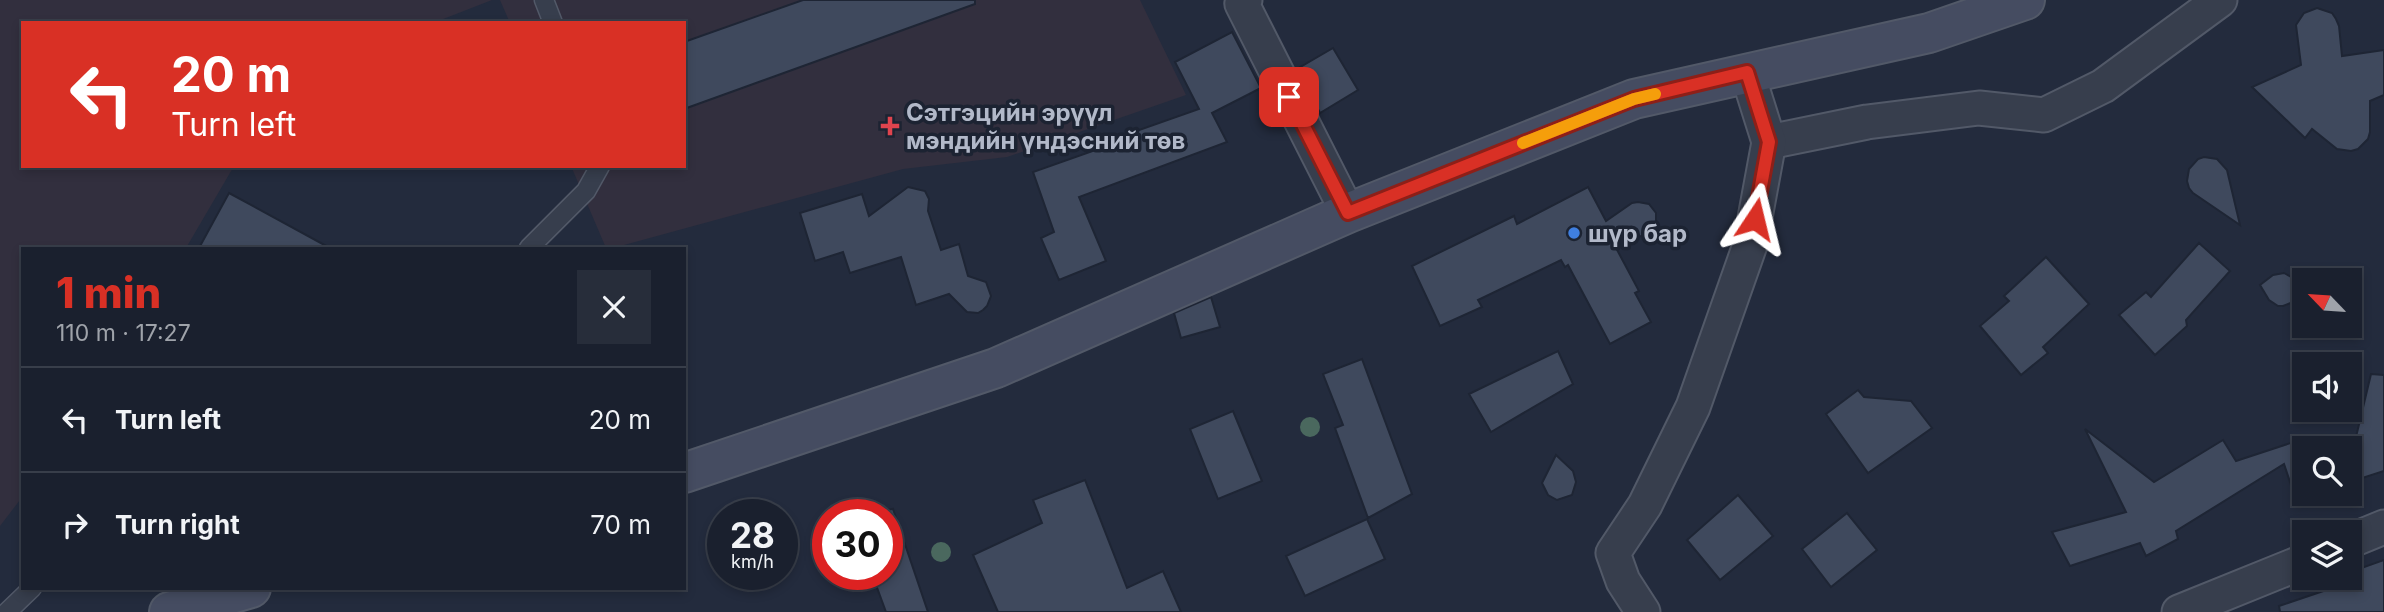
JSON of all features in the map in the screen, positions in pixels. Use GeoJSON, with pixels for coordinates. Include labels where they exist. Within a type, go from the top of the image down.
{"type":"FeatureCollection","features":[{"type":"Feature","properties":{"kind":"main road"},"geometry":{"type":"LineString","coordinates":[[686,472],[996,368],[1348,213],[1634,99],[1929,33],[2025,0]]}},
{"type":"Feature","properties":{"kind":"main road"},"geometry":{"type":"LineString","coordinates":[[169,612],[244,590]]}},
{"type":"Feature","properties":{"kind":"street"},"geometry":{"type":"LineString","coordinates":[[1245,0],[1242,4],[1348,213]]}},
{"type":"Feature","properties":{"kind":"street"},"geometry":{"type":"LineString","coordinates":[[1769,142],[1867,122],[1979,108],[2044,115],[2103,86],[2220,0]]}},
{"type":"Feature","properties":{"kind":"street"},"geometry":{"type":"LineString","coordinates":[[1643,612],[1623,581],[1613,553],[1645,505],[1693,407],[1750,245],[1769,142],[1747,72]]}},
{"type":"Feature","properties":{"kind":"street"},"geometry":{"type":"LineString","coordinates":[[2362,536],[2384,527]]}},
{"type":"Feature","properties":{"kind":"street"},"geometry":{"type":"LineString","coordinates":[[2179,612],[2292,566]]}},
{"type":"Feature","properties":{"kind":"lane"},"geometry":{"type":"LineString","coordinates":[[544,0],[553,21]]}},
{"type":"Feature","properties":{"kind":"lane"},"geometry":{"type":"LineString","coordinates":[[530,247],[586,191],[599,168]]}},
{"type":"Feature","properties":{"kind":"lane"},"geometry":{"type":"LineString","coordinates":[[7,612],[30,590]]}},
{"type":"Feature","properties":{"kind":"shaded area"},"geometry":{"type":"Polygon","coordinates":[[[0,0],[492,0],[438,21],[21,21],[21,168],[233,168],[187,247],[21,247],[21,499],[0,526],[0,0]]]}},
{"type":"Feature","properties":{"kind":"shaded area","name":"Сэтгэцийн эрүүл мэндийн үндэсний төв"},"geometry":{"type":"Polygon","coordinates":[[[500,0],[1140,0],[1186,95],[1007,157],[903,169],[617,247],[606,247],[572,168],[686,168],[686,21],[509,21],[500,0]]]}},
{"type":"Feature","properties":{"kind":"building"},"geometry":{"type":"Polygon","coordinates":[[[803,0],[975,0],[975,4],[686,108],[686,41],[803,0]]]}},
{"type":"Feature","properties":{"kind":"building"},"geometry":{"type":"Polygon","coordinates":[[[2317,8],[2332,13],[2336,19],[2342,56],[2384,50],[2384,95],[2370,101],[2368,139],[2358,149],[2351,151],[2337,149],[2312,129],[2305,138],[2252,87],[2301,65],[2296,25],[2304,13],[2317,8]]]}},
{"type":"Feature","properties":{"kind":"building"},"geometry":{"type":"Polygon","coordinates":[[[1232,32],[1261,88],[1212,113],[1227,142],[1079,197],[1106,261],[1059,280],[1041,238],[1054,232],[1033,172],[1124,140],[1122,136],[1199,109],[1175,62],[1232,32]]]}},
{"type":"Feature","properties":{"kind":"building"},"geometry":{"type":"Polygon","coordinates":[[[1333,48],[1358,90],[1320,113],[1297,69],[1333,48]]]}},
{"type":"Feature","properties":{"kind":"building"},"geometry":{"type":"Polygon","coordinates":[[[2198,159],[2217,159],[2227,170],[2240,225],[2189,188],[2189,169],[2198,159]]]}},
{"type":"Feature","properties":{"kind":"building"},"geometry":{"type":"Polygon","coordinates":[[[908,187],[925,191],[929,199],[928,211],[941,250],[959,244],[968,276],[986,282],[991,296],[987,306],[978,313],[967,312],[949,294],[916,305],[901,257],[850,273],[843,252],[815,261],[800,213],[862,194],[869,216],[908,187]]]}},
{"type":"Feature","properties":{"kind":"building"},"geometry":{"type":"Polygon","coordinates":[[[1588,187],[1606,221],[1632,203],[1638,202],[1649,204],[1656,213],[1656,224],[1652,232],[1615,246],[1639,291],[1635,293],[1651,322],[1610,344],[1568,265],[1565,267],[1561,260],[1478,300],[1482,307],[1440,326],[1412,266],[1514,216],[1517,224],[1588,187]]]}},
{"type":"Feature","properties":{"kind":"building"},"geometry":{"type":"Polygon","coordinates":[[[229,193],[328,247],[200,247],[229,193]]]}},
{"type":"Feature","properties":{"kind":"building"},"geometry":{"type":"Polygon","coordinates":[[[2199,243],[2230,271],[2186,320],[2187,326],[2155,355],[2119,315],[2146,292],[2151,297],[2199,243]]]}},
{"type":"Feature","properties":{"kind":"building"},"geometry":{"type":"Polygon","coordinates":[[[2046,257],[2089,304],[2043,347],[2048,353],[2021,375],[1980,326],[2009,301],[2004,296],[2046,257]]]}},
{"type":"Feature","properties":{"kind":"building"},"geometry":{"type":"Polygon","coordinates":[[[2284,273],[2292,277],[2292,302],[2278,306],[2269,300],[2260,285],[2273,275],[2284,273]]]}},
{"type":"Feature","properties":{"kind":"building"},"geometry":{"type":"Polygon","coordinates":[[[1211,297],[1220,327],[1181,338],[1174,313],[1211,297]]]}},
{"type":"Feature","properties":{"kind":"building"},"geometry":{"type":"Polygon","coordinates":[[[1558,351],[1573,384],[1491,432],[1469,394],[1558,351]]]}},
{"type":"Feature","properties":{"kind":"building"},"geometry":{"type":"Polygon","coordinates":[[[1362,359],[1412,494],[1368,518],[1335,428],[1343,425],[1323,374],[1362,359]]]}},
{"type":"Feature","properties":{"kind":"building"},"geometry":{"type":"Polygon","coordinates":[[[2371,374],[2384,375],[2384,471],[2362,478],[2362,436],[2356,436],[2360,422],[2362,422],[2371,374]]]}},
{"type":"Feature","properties":{"kind":"building"},"geometry":{"type":"Polygon","coordinates":[[[1858,390],[1864,397],[1911,401],[1932,428],[1868,473],[1826,414],[1858,390]]]}},
{"type":"Feature","properties":{"kind":"building"},"geometry":{"type":"Polygon","coordinates":[[[1233,411],[1262,481],[1218,499],[1190,429],[1233,411]]]}},
{"type":"Feature","properties":{"kind":"building"},"geometry":{"type":"Polygon","coordinates":[[[2085,429],[2154,482],[2223,440],[2236,461],[2292,443],[2292,488],[2284,464],[2176,531],[2178,539],[2146,556],[2140,543],[2070,566],[2052,532],[2126,512],[2085,429]]]}},
{"type":"Feature","properties":{"kind":"building"},"geometry":{"type":"Polygon","coordinates":[[[1556,455],[1573,471],[1576,482],[1572,495],[1557,500],[1548,495],[1542,483],[1556,455]]]}},
{"type":"Feature","properties":{"kind":"building"},"geometry":{"type":"Polygon","coordinates":[[[1085,480],[1127,588],[1163,571],[1181,612],[998,612],[973,555],[1042,523],[1033,500],[1085,480]]]}},
{"type":"Feature","properties":{"kind":"building"},"geometry":{"type":"Polygon","coordinates":[[[1738,495],[1773,536],[1720,580],[1687,540],[1738,495]]]}},
{"type":"Feature","properties":{"kind":"building"},"geometry":{"type":"Polygon","coordinates":[[[1847,513],[1877,550],[1831,587],[1802,549],[1847,513]]]}},
{"type":"Feature","properties":{"kind":"building"},"geometry":{"type":"Polygon","coordinates":[[[1367,519],[1385,559],[1305,596],[1286,556],[1367,519]]]}},
{"type":"Feature","properties":{"kind":"building"},"geometry":{"type":"Polygon","coordinates":[[[903,538],[928,612],[886,612],[878,590],[903,590],[903,538]]]}},
{"type":"Feature","properties":{"kind":"building"},"geometry":{"type":"Polygon","coordinates":[[[2384,560],[2384,612],[2280,612],[2279,606],[2326,590],[2362,590],[2362,568],[2384,560]]]}},
{"type":"Feature","properties":{"kind":"slow traffic"},"geometry":{"type":"LineString","coordinates":[[1523,143],[1634,99],[1655,94]]}},
{"type":"Feature","properties":{"kind":"place","name":"Сэтгэцийн эрүүл мэндийн үндэсний төв"},"geometry":{"type":"Point","coordinates":[890,126]}},
{"type":"Feature","properties":{"kind":"place","name":"шүр бар"},"geometry":{"type":"Point","coordinates":[1574,233]}},
{"type":"Feature","properties":{"kind":"route"},"geometry":{"type":"LineString","coordinates":[[1289,97],[1348,213],[1634,99],[1747,72],[1769,142],[1755,219]]}}]}
